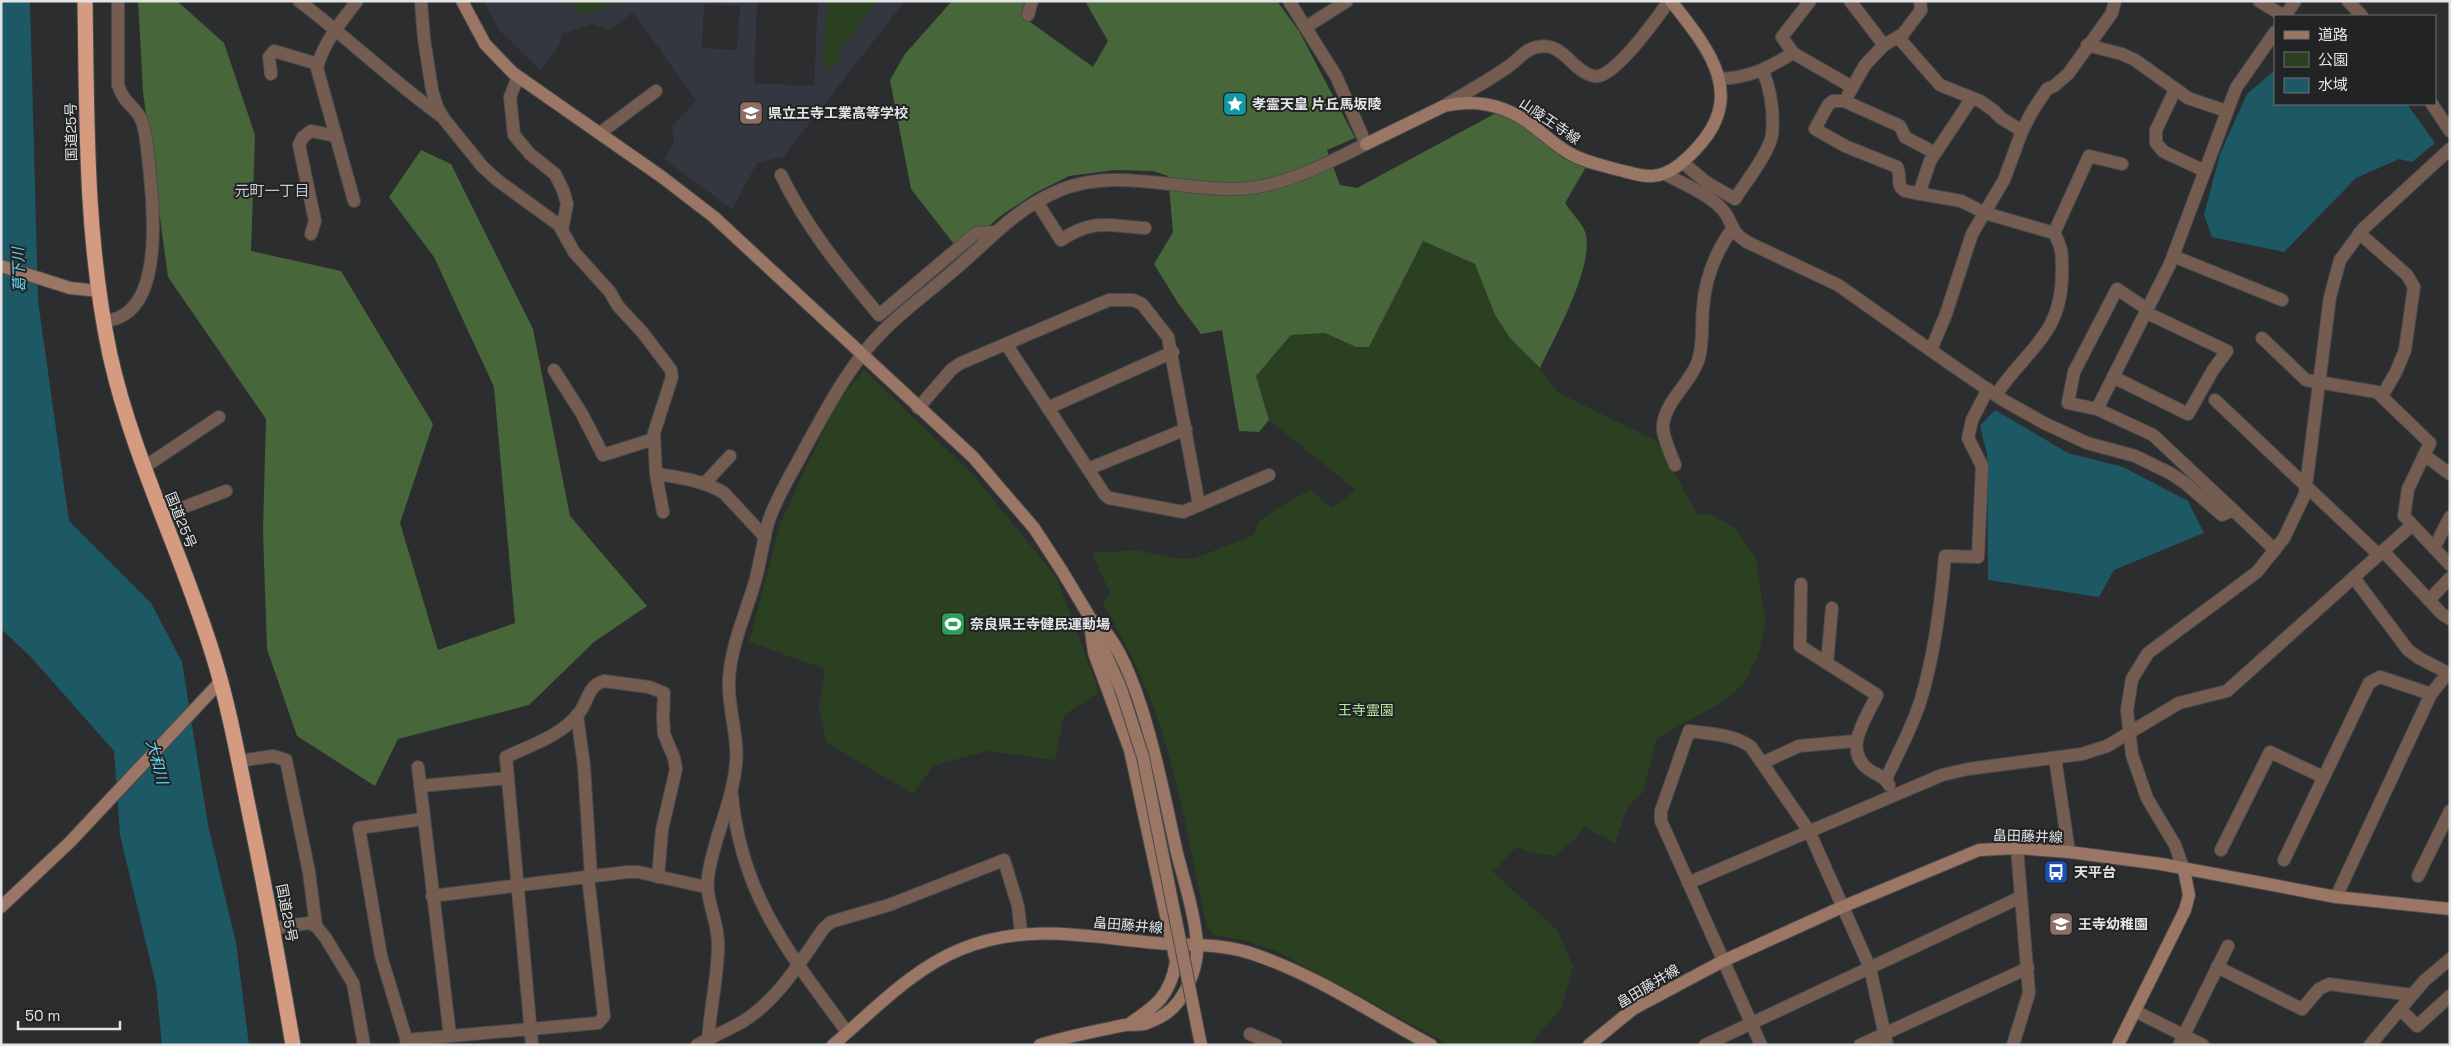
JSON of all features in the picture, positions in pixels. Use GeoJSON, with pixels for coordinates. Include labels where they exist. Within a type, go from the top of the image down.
{"type":"FeatureCollection","features":[{"type":"Feature","properties":{"kind":"highway","name":"国道25号"},"geometry":{"type":"LineString","coordinates":[[85,1],[89,208],[104,322],[116,379],[143,468],[190,587],[221,682],[274,928],[293,1045]]}},
{"type":"Feature","properties":{"kind":"street"},"geometry":{"type":"LineString","coordinates":[[104,322],[125,314],[135,306],[147,284],[154,219],[146,135],[140,118],[122,98],[118,85],[118,1]]}},
{"type":"Feature","properties":{"kind":"street"},"geometry":{"type":"LineString","coordinates":[[299,1],[336,29],[359,52],[444,119]]}},
{"type":"Feature","properties":{"kind":"street"},"geometry":{"type":"LineString","coordinates":[[354,201],[317,68],[320,55],[357,1]]}},
{"type":"Feature","properties":{"kind":"street"},"geometry":{"type":"LineString","coordinates":[[421,1],[424,39],[432,90],[437,107],[444,119],[482,166],[497,180],[549,217],[562,230],[574,252],[610,292],[618,306],[643,333],[671,370],[672,377],[654,438],[656,474],[664,512]]}},
{"type":"Feature","properties":{"kind":"street"},"geometry":{"type":"LineString","coordinates":[[462,1],[485,44],[518,77],[600,133],[714,216],[863,354],[918,408],[974,458],[1015,505],[1048,549],[1089,616],[1121,689],[1143,757],[1201,1045]]}},
{"type":"Feature","properties":{"kind":"street"},"geometry":{"type":"LineString","coordinates":[[1028,15],[1032,1]]}},
{"type":"Feature","properties":{"kind":"street"},"geometry":{"type":"LineString","coordinates":[[704,1043],[718,942],[716,924],[706,887],[722,816],[731,791],[737,752],[730,704],[732,658],[756,578],[765,537],[778,498],[836,390],[863,354],[896,318],[960,266],[994,232],[1014,216],[1037,202],[1070,186],[1114,180],[1230,190],[1256,188],[1321,166],[1366,144],[1336,76],[1289,1]]}},
{"type":"Feature","properties":{"kind":"street"},"geometry":{"type":"LineString","coordinates":[[1306,27],[1347,1]]}},
{"type":"Feature","properties":{"kind":"street"},"geometry":{"type":"LineString","coordinates":[[1810,1],[1782,37],[1793,53],[1852,88]]}},
{"type":"Feature","properties":{"kind":"street"},"geometry":{"type":"LineString","coordinates":[[1850,1],[1884,45]]}},
{"type":"Feature","properties":{"kind":"street"},"geometry":{"type":"LineString","coordinates":[[1844,101],[1865,65],[1884,45],[1903,34],[1921,10],[1920,1]]}},
{"type":"Feature","properties":{"kind":"street"},"geometry":{"type":"LineString","coordinates":[[1931,350],[1946,314],[1964,252],[1972,234],[2004,180],[2022,131],[2047,88],[2054,86],[2068,74],[2112,14],[2115,1]]}},
{"type":"Feature","properties":{"kind":"street"},"geometry":{"type":"LineString","coordinates":[[2258,1],[2282,15]]}},
{"type":"Feature","properties":{"kind":"street"},"geometry":{"type":"LineString","coordinates":[[2285,15],[2295,1]]}},
{"type":"Feature","properties":{"kind":"street"},"geometry":{"type":"LineString","coordinates":[[2348,1],[2361,15]]}},
{"type":"Feature","properties":{"kind":"street"},"geometry":{"type":"LineString","coordinates":[[1444,106],[1508,66],[1525,52],[1537,47],[1554,48],[1561,51],[1584,72],[1591,75],[1601,75],[1618,64],[1672,2],[1701,39],[1712,59],[1720,79],[1722,98],[1712,129],[1703,142],[1682,162],[1665,174],[1709,199],[1722,209],[1732,229],[1747,242],[1838,285],[1992,392],[2069,436],[2135,456],[2170,473],[2222,514],[2233,510]]}},
{"type":"Feature","properties":{"kind":"street"},"geometry":{"type":"LineString","coordinates":[[2097,409],[2173,256],[2226,111],[2245,72],[2274,33]]}},
{"type":"Feature","properties":{"kind":"street"},"geometry":{"type":"LineString","coordinates":[[1898,37],[1940,85],[1987,106],[2001,118],[2022,131]]}},
{"type":"Feature","properties":{"kind":"street"},"geometry":{"type":"LineString","coordinates":[[2087,46],[2122,54],[2135,60],[2175,90],[2204,104],[2226,111]]}},
{"type":"Feature","properties":{"kind":"street"},"geometry":{"type":"LineString","coordinates":[[271,74],[268,57],[274,51],[318,64]]}},
{"type":"Feature","properties":{"kind":"street"},"geometry":{"type":"LineString","coordinates":[[1720,79],[1742,78],[1763,71],[1793,53]]}},
{"type":"Feature","properties":{"kind":"street"},"geometry":{"type":"LineString","coordinates":[[1682,162],[1706,182],[1735,199],[1767,148],[1772,136],[1771,92],[1763,71]]}},
{"type":"Feature","properties":{"kind":"street"},"geometry":{"type":"LineString","coordinates":[[518,77],[510,97],[514,135],[530,154],[555,174],[567,204],[562,230]]}},
{"type":"Feature","properties":{"kind":"street"},"geometry":{"type":"LineString","coordinates":[[2175,90],[2156,130],[2156,143],[2164,152],[2204,171]]}},
{"type":"Feature","properties":{"kind":"street"},"geometry":{"type":"LineString","coordinates":[[600,133],[656,91]]}},
{"type":"Feature","properties":{"kind":"street"},"geometry":{"type":"LineString","coordinates":[[1919,194],[1926,171],[1935,152],[1959,120],[1972,98]]}},
{"type":"Feature","properties":{"kind":"street"},"geometry":{"type":"LineString","coordinates":[[1886,779],[1915,718],[1922,697],[1938,616],[1945,556],[1978,557],[1982,466],[1968,438],[1972,420],[1992,392],[2043,339],[2054,321],[2062,284],[2062,248],[2054,233],[1985,212],[1961,201],[1919,194],[1900,188],[1897,167],[1845,146],[1815,129],[1828,105],[1833,101],[1844,101],[1900,126],[1905,137],[1935,152]]}},
{"type":"Feature","properties":{"kind":"street","name":"山陵王寺線"},"geometry":{"type":"LineString","coordinates":[[1366,144],[1444,106],[1457,103],[1478,103],[1501,108],[1520,117],[1560,148],[1582,160],[1638,175],[1665,174]]}},
{"type":"Feature","properties":{"kind":"street"},"geometry":{"type":"LineString","coordinates":[[2433,105],[2450,131]]}},
{"type":"Feature","properties":{"kind":"street"},"geometry":{"type":"LineString","coordinates":[[311,234],[315,220],[299,145],[303,137],[311,131],[336,136]]}},
{"type":"Feature","properties":{"kind":"street"},"geometry":{"type":"LineString","coordinates":[[2118,1045],[2185,910],[2189,895],[2184,870],[2175,845],[2147,798],[2132,755],[2128,710],[2130,686],[2138,666],[2148,653],[2257,572],[2275,550],[2300,509],[2307,485],[2321,382],[2326,322],[2334,277],[2340,260],[2358,233],[2450,148]]}},
{"type":"Feature","properties":{"kind":"street"},"geometry":{"type":"LineString","coordinates":[[2054,233],[2089,156],[2122,164]]}},
{"type":"Feature","properties":{"kind":"street"},"geometry":{"type":"LineString","coordinates":[[781,175],[795,205],[829,256],[879,315],[976,233],[994,232]]}},
{"type":"Feature","properties":{"kind":"street"},"geometry":{"type":"LineString","coordinates":[[1037,202],[1061,240],[1084,226],[1145,228]]}},
{"type":"Feature","properties":{"kind":"street"},"geometry":{"type":"LineString","coordinates":[[1675,465],[1663,427],[1666,412],[1693,373],[1699,360],[1703,307],[1709,270],[1721,244],[1732,229]]}},
{"type":"Feature","properties":{"kind":"street"},"geometry":{"type":"LineString","coordinates":[[2358,233],[2407,275],[2414,287],[2405,350],[2396,372],[2382,396]]}},
{"type":"Feature","properties":{"kind":"street"},"geometry":{"type":"LineString","coordinates":[[2173,256],[2282,300]]}},
{"type":"Feature","properties":{"kind":"street"},"geometry":{"type":"LineString","coordinates":[[1,266],[70,288],[99,291]]}},
{"type":"Feature","properties":{"kind":"street"},"geometry":{"type":"LineString","coordinates":[[2113,377],[2188,414],[2226,351],[2146,311],[2117,289],[2074,372],[2068,403],[2097,409],[2153,435],[2275,550]]}},
{"type":"Feature","properties":{"kind":"street"},"geometry":{"type":"LineString","coordinates":[[918,408],[952,369],[961,363],[1109,300],[1134,300],[1142,304],[1168,338],[1173,352],[1199,505]]}},
{"type":"Feature","properties":{"kind":"street"},"geometry":{"type":"LineString","coordinates":[[2262,338],[2306,380],[2369,390],[2382,396],[2430,443],[2412,478],[2404,505],[2404,516],[2450,565]]}},
{"type":"Feature","properties":{"kind":"street"},"geometry":{"type":"LineString","coordinates":[[1006,344],[1105,495],[1109,498],[1182,512],[1269,475]]}},
{"type":"Feature","properties":{"kind":"street"},"geometry":{"type":"LineString","coordinates":[[1048,408],[1173,352]]}},
{"type":"Feature","properties":{"kind":"street"},"geometry":{"type":"LineString","coordinates":[[554,370],[582,414],[603,454],[654,438]]}},
{"type":"Feature","properties":{"kind":"street"},"geometry":{"type":"LineString","coordinates":[[2215,400],[2381,553],[2442,614],[2450,618]]}},
{"type":"Feature","properties":{"kind":"street"},"geometry":{"type":"LineString","coordinates":[[143,468],[219,417]]}},
{"type":"Feature","properties":{"kind":"street"},"geometry":{"type":"LineString","coordinates":[[1088,469],[1186,429]]}},
{"type":"Feature","properties":{"kind":"street"},"geometry":{"type":"LineString","coordinates":[[2424,455],[2450,474]]}},
{"type":"Feature","properties":{"kind":"street"},"geometry":{"type":"LineString","coordinates":[[704,484],[730,456]]}},
{"type":"Feature","properties":{"kind":"street"},"geometry":{"type":"LineString","coordinates":[[656,474],[704,484],[724,493],[765,537]]}},
{"type":"Feature","properties":{"kind":"street"},"geometry":{"type":"LineString","coordinates":[[161,516],[226,491]]}},
{"type":"Feature","properties":{"kind":"street"},"geometry":{"type":"LineString","coordinates":[[2434,548],[2450,517]]}},
{"type":"Feature","properties":{"kind":"street"},"geometry":{"type":"LineString","coordinates":[[1688,883],[1942,775],[2082,754],[2107,746],[2179,703],[2227,691],[2412,525]]}},
{"type":"Feature","properties":{"kind":"street"},"geometry":{"type":"LineString","coordinates":[[2336,897],[2431,694],[2449,674],[2408,650],[2354,578]]}},
{"type":"Feature","properties":{"kind":"street"},"geometry":{"type":"LineString","coordinates":[[2429,600],[2450,578]]}},
{"type":"Feature","properties":{"kind":"street"},"geometry":{"type":"LineString","coordinates":[[1801,584],[1800,646],[1877,694],[1855,741],[1857,755],[1866,768],[1886,779],[1892,795]]}},
{"type":"Feature","properties":{"kind":"street"},"geometry":{"type":"LineString","coordinates":[[1827,663],[1832,608]]}},
{"type":"Feature","properties":{"kind":"street"},"geometry":{"type":"LineString","coordinates":[[1089,616],[1094,653],[1130,750],[1176,962],[1173,979],[1167,992],[1154,1006],[1128,1025]]}},
{"type":"Feature","properties":{"kind":"street"},"geometry":{"type":"LineString","coordinates":[[1040,1045],[1128,1025],[1144,1024],[1161,1017],[1177,1003],[1193,971],[1197,944],[1145,720],[1113,642],[1103,627],[1089,616]]}},
{"type":"Feature","properties":{"kind":"street"},"geometry":{"type":"LineString","coordinates":[[2284,860],[2369,683],[2380,677],[2431,694]]}},
{"type":"Feature","properties":{"kind":"street"},"geometry":{"type":"LineString","coordinates":[[532,1045],[506,757],[558,732],[577,715],[592,688],[598,682],[604,681],[649,687],[664,694],[664,734],[674,758],[676,769],[662,830],[658,877]]}},
{"type":"Feature","properties":{"kind":"street"},"geometry":{"type":"LineString","coordinates":[[1,907],[70,842],[221,682]]}},
{"type":"Feature","properties":{"kind":"street"},"geometry":{"type":"LineString","coordinates":[[423,819],[359,828],[381,956],[407,1042],[450,1036],[598,1023],[604,1016],[589,877],[584,766],[577,715]]}},
{"type":"Feature","properties":{"kind":"street"},"geometry":{"type":"LineString","coordinates":[[1761,1045],[1661,821],[1661,811],[1688,731],[1742,740],[1751,747],[1809,831],[1870,968],[1886,1039]]}},
{"type":"Feature","properties":{"kind":"street"},"geometry":{"type":"LineString","coordinates":[[1762,763],[1799,746],[1855,741]]}},
{"type":"Feature","properties":{"kind":"street"},"geometry":{"type":"LineString","coordinates":[[2221,850],[2270,752],[2323,777]]}},
{"type":"Feature","properties":{"kind":"street"},"geometry":{"type":"LineString","coordinates":[[239,761],[274,756],[286,760],[309,872],[316,926]]}},
{"type":"Feature","properties":{"kind":"street"},"geometry":{"type":"LineString","coordinates":[[2054,758],[2069,852]]}},
{"type":"Feature","properties":{"kind":"street"},"geometry":{"type":"LineString","coordinates":[[418,767],[450,1036]]}},
{"type":"Feature","properties":{"kind":"street"},"geometry":{"type":"LineString","coordinates":[[420,786],[508,778]]}},
{"type":"Feature","properties":{"kind":"street"},"geometry":{"type":"LineString","coordinates":[[731,791],[734,820],[753,888],[775,932],[847,1032]]}},
{"type":"Feature","properties":{"kind":"street"},"geometry":{"type":"LineString","coordinates":[[2418,876],[2450,811]]}},
{"type":"Feature","properties":{"kind":"street"},"geometry":{"type":"LineString","coordinates":[[2013,1045],[2029,992],[2017,848]]}},
{"type":"Feature","properties":{"kind":"street","name":"畠田藤井線"},"geometry":{"type":"LineString","coordinates":[[1589,1045],[1633,1009],[1722,961],[1842,907],[1979,850],[2017,848],[2069,852],[2161,864],[2184,870],[2336,897],[2450,909]]}},
{"type":"Feature","properties":{"kind":"street"},"geometry":{"type":"LineString","coordinates":[[704,1043],[743,1021],[766,1002],[785,983],[824,928],[831,922],[889,905],[1004,860],[1018,906],[1021,933]]}},
{"type":"Feature","properties":{"kind":"street"},"geometry":{"type":"LineString","coordinates":[[432,896],[627,872],[706,887]]}},
{"type":"Feature","properties":{"kind":"street"},"geometry":{"type":"LineString","coordinates":[[1705,1045],[2021,897]]}},
{"type":"Feature","properties":{"kind":"street"},"geometry":{"type":"LineString","coordinates":[[274,928],[309,923],[316,926],[325,937],[353,983],[364,1045]]}},
{"type":"Feature","properties":{"kind":"street","name":"畠田藤井線"},"geometry":{"type":"LineString","coordinates":[[833,1045],[906,983],[946,956],[984,941],[1021,933],[1042,932],[1173,944],[1197,944],[1235,949],[1270,960],[1306,977],[1432,1045]]}},
{"type":"Feature","properties":{"kind":"street"},"geometry":{"type":"LineString","coordinates":[[2181,1040],[2228,946]]}},
{"type":"Feature","properties":{"kind":"street"},"geometry":{"type":"LineString","coordinates":[[2370,1045],[2412,995],[2450,958]]}},
{"type":"Feature","properties":{"kind":"street"},"geometry":{"type":"LineString","coordinates":[[2217,967],[2302,1009],[2319,989],[2329,984],[2412,995]]}},
{"type":"Feature","properties":{"kind":"street"},"geometry":{"type":"LineString","coordinates":[[1860,1045],[1886,1039],[2028,968]]}},
{"type":"Feature","properties":{"kind":"street"},"geometry":{"type":"LineString","coordinates":[[2400,1009],[2416,1026],[2450,996]]}},
{"type":"Feature","properties":{"kind":"street"},"geometry":{"type":"LineString","coordinates":[[2135,1011],[2181,1040],[2203,1045]]}},
{"type":"Feature","properties":{"kind":"street"},"geometry":{"type":"LineString","coordinates":[[1250,1034],[1276,1045]]}},
{"type":"Feature","properties":{"kind":"shaded area","name":"県立王寺工業高等学校"},"geometry":{"type":"Polygon","coordinates":[[[483,1],[573,1],[577,15],[625,1],[757,1],[754,83],[814,86],[818,1],[828,1],[822,63],[839,51],[877,1],[905,1],[784,156],[757,163],[732,209],[664,159],[674,142],[672,126],[696,101],[633,12],[610,30],[593,24],[562,34],[559,46],[541,70],[501,32],[483,1]],[[704,4],[702,48],[737,50],[740,6],[704,4]]]}},
{"type":"Feature","properties":{"kind":"green space"},"geometry":{"type":"Polygon","coordinates":[[[138,1],[177,1],[224,43],[255,135],[251,251],[341,271],[433,424],[400,523],[438,650],[515,623],[494,387],[434,257],[389,197],[421,150],[451,164],[533,329],[570,516],[647,606],[594,642],[529,705],[398,739],[375,786],[297,736],[267,649],[263,532],[266,419],[168,277],[143,92],[138,1]]]}},
{"type":"Feature","properties":{"kind":"green space"},"geometry":{"type":"Polygon","coordinates":[[[573,1],[625,1],[577,15],[573,1]]]}},
{"type":"Feature","properties":{"kind":"green space"},"geometry":{"type":"Polygon","coordinates":[[[828,1],[877,1],[839,51],[841,58],[831,69],[822,63],[828,1]]]}},
{"type":"Feature","properties":{"kind":"green space"},"geometry":{"type":"Polygon","coordinates":[[[952,1],[1025,1],[1026,19],[1093,67],[1108,41],[1085,1],[1277,1],[1299,31],[1355,138],[1327,150],[1340,185],[1357,188],[1496,113],[1524,123],[1563,158],[1586,167],[1565,203],[1585,231],[1587,249],[1584,266],[1563,321],[1540,368],[1510,338],[1495,315],[1475,264],[1423,241],[1369,347],[1356,347],[1325,333],[1291,335],[1256,376],[1269,420],[1259,432],[1239,431],[1222,330],[1201,334],[1178,303],[1154,264],[1173,232],[1168,176],[1153,171],[1115,170],[1069,176],[1035,193],[999,217],[961,253],[911,189],[890,80],[905,54],[952,1]]]}},
{"type":"Feature","properties":{"kind":"green space","name":"王寺霊園"},"geometry":{"type":"Polygon","coordinates":[[[1423,241],[1475,264],[1495,315],[1559,393],[1657,441],[1697,514],[1710,514],[1734,527],[1756,558],[1765,621],[1761,645],[1755,662],[1743,685],[1717,705],[1657,738],[1643,792],[1628,806],[1615,843],[1584,827],[1577,837],[1554,856],[1529,852],[1516,847],[1493,872],[1557,930],[1573,966],[1562,1007],[1530,1045],[1450,1045],[1274,950],[1243,940],[1214,935],[1207,927],[1178,790],[1160,726],[1139,672],[1103,603],[1110,593],[1092,553],[1137,550],[1172,558],[1193,559],[1254,535],[1259,521],[1311,489],[1331,508],[1356,490],[1269,420],[1256,376],[1291,335],[1325,333],[1356,347],[1369,347],[1423,241]]]}},
{"type":"Feature","properties":{"kind":"green space","name":"奈良県王寺健民運動場"},"geometry":{"type":"Polygon","coordinates":[[[864,370],[974,476],[1057,578],[1099,692],[1064,715],[1055,760],[987,751],[933,766],[913,794],[826,742],[819,708],[825,669],[749,642],[781,521],[837,403],[864,370]]]}},
{"type":"Feature","properties":{"kind":"water"},"geometry":{"type":"Polygon","coordinates":[[[1,1],[30,1],[38,301],[69,521],[151,603],[182,662],[208,825],[236,943],[249,1045],[162,1045],[156,985],[120,835],[114,751],[30,656],[1,629],[1,1]]]}},
{"type":"Feature","properties":{"kind":"water"},"geometry":{"type":"Polygon","coordinates":[[[2274,71],[2274,105],[2408,105],[2435,143],[2412,162],[2399,159],[2356,178],[2284,252],[2212,237],[2204,215],[2220,154],[2247,94],[2274,71]]]}},
{"type":"Feature","properties":{"kind":"water"},"geometry":{"type":"Polygon","coordinates":[[[1995,410],[2068,453],[2123,467],[2188,501],[2204,533],[2114,570],[2099,597],[1988,580],[1987,454],[1980,426],[1995,410]]]}},
{"type":"Feature","properties":{"kind":"place","name":"孝霊天皇 片丘馬坂陵"},"geometry":{"type":"Point","coordinates":[1235,104]}},
{"type":"Feature","properties":{"kind":"place","name":"県立王寺工業高等学校"},"geometry":{"type":"Point","coordinates":[751,113]}},
{"type":"Feature","properties":{"kind":"place","name":"奈良県王寺健民運動場"},"geometry":{"type":"Point","coordinates":[953,624]}},
{"type":"Feature","properties":{"kind":"place","name":"天平台"},"geometry":{"type":"Point","coordinates":[2056,872]}},
{"type":"Feature","properties":{"kind":"place","name":"王寺幼稚園"},"geometry":{"type":"Point","coordinates":[2061,924]}},
{"type":"Feature","properties":{"kind":"district","name":"元町一丁目"},"geometry":{"type":"Point","coordinates":[272,191]}},
{"type":"Feature","properties":{"kind":"water label","name":"葛下川"},"geometry":{"type":"Point","coordinates":[19,270]}},
{"type":"Feature","properties":{"kind":"water label","name":"大和川"},"geometry":{"type":"Point","coordinates":[157,762]}}]}
